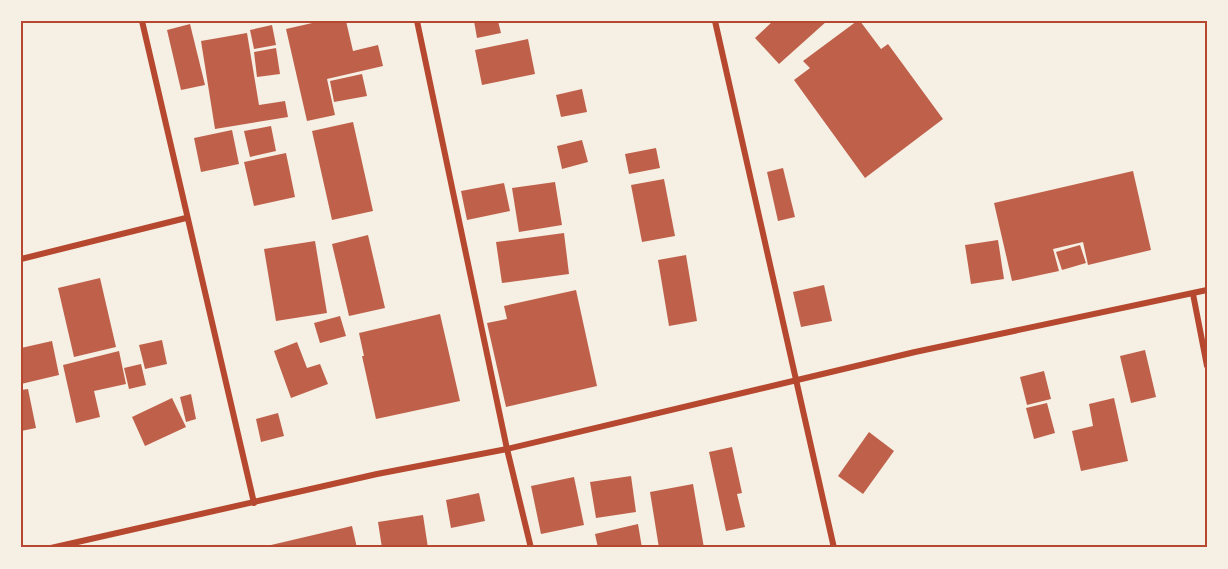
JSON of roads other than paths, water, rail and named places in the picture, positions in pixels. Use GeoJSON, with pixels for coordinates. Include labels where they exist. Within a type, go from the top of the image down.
{"type":"FeatureCollection","features":[{"type":"Feature","properties":{"kind":"street"},"geometry":{"type":"LineString","coordinates":[[142,21],[254,503]]}},
{"type":"Feature","properties":{"kind":"street"},"geometry":{"type":"LineString","coordinates":[[417,21],[507,448],[531,548]]}},
{"type":"Feature","properties":{"kind":"street"},"geometry":{"type":"LineString","coordinates":[[715,21],[834,548]]}},
{"type":"Feature","properties":{"kind":"street"},"geometry":{"type":"LineString","coordinates":[[21,259],[186,218]]}},
{"type":"Feature","properties":{"kind":"street"},"geometry":{"type":"LineString","coordinates":[[51,548],[377,474],[507,448],[915,352],[1207,290]]}},
{"type":"Feature","properties":{"kind":"street"},"geometry":{"type":"LineString","coordinates":[[1193,294],[1207,366]]}}]}
